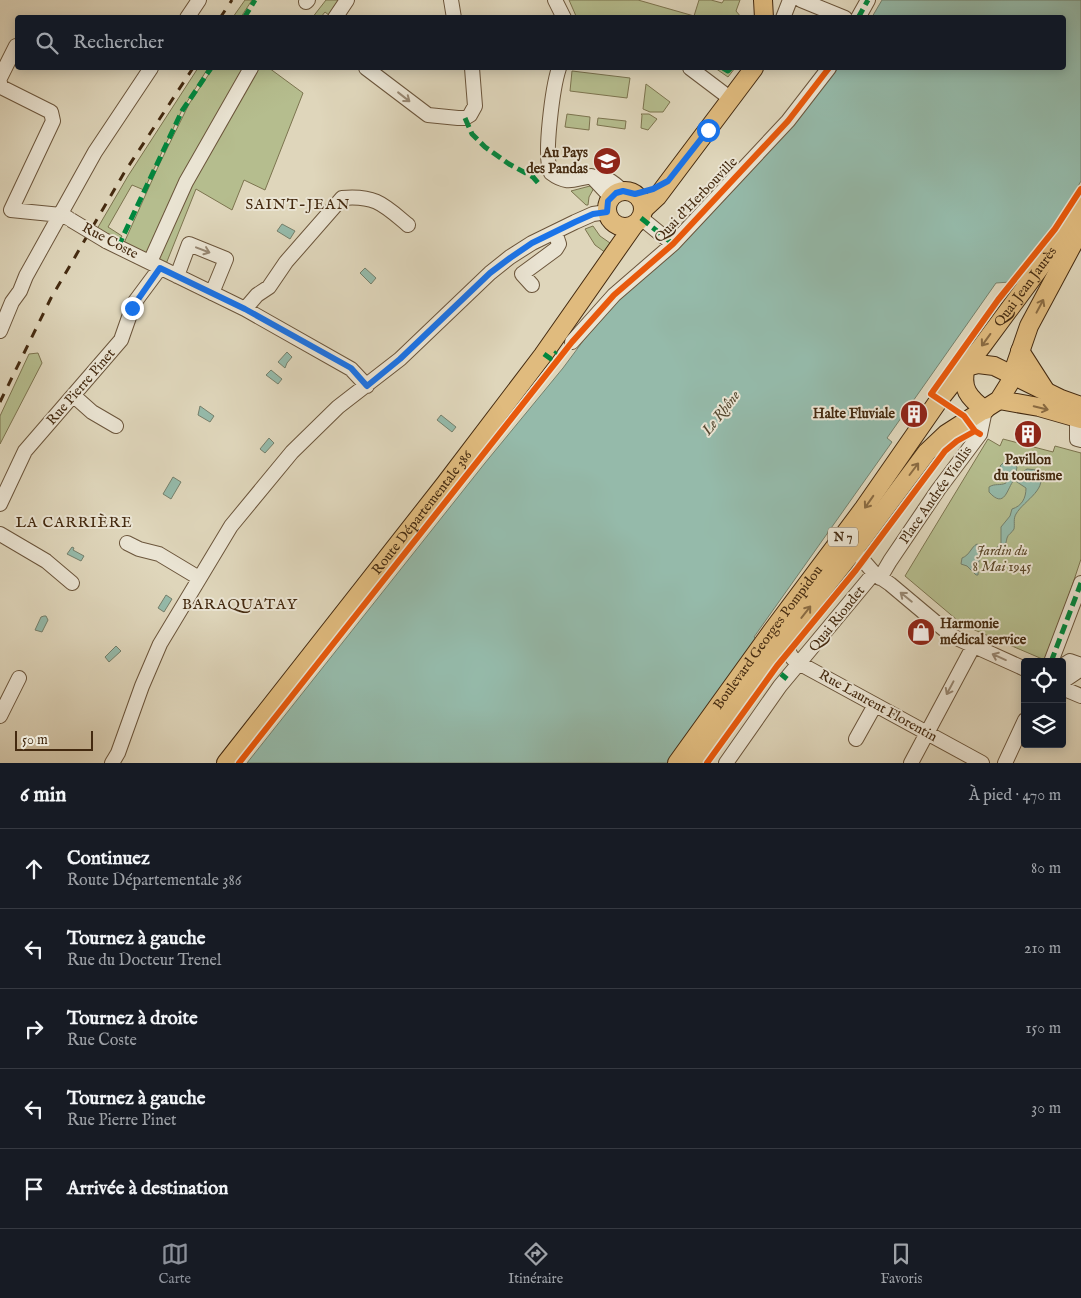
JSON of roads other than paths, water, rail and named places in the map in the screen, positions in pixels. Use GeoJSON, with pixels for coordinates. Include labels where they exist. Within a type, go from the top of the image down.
{"type":"FeatureCollection","features":[{"type":"Feature","properties":{"kind":"main road"},"geometry":{"type":"LineString","coordinates":[[763,0],[764,15]]}},
{"type":"Feature","properties":{"kind":"main road","name":"Route Départementale 386"},"geometry":{"type":"LineString","coordinates":[[226,763],[462,462],[543,355],[639,218],[658,197],[668,181],[753,70]]}},
{"type":"Feature","properties":{"kind":"main road","name":"Route Départementale 386"},"geometry":{"type":"LineString","coordinates":[[611,258],[618,203],[668,181]]}},
{"type":"Feature","properties":{"kind":"main road"},"geometry":{"type":"LineString","coordinates":[[641,201],[639,218],[623,227],[618,203],[641,201]]}},
{"type":"Feature","properties":{"kind":"main road","name":"Quai Jean Jaurès"},"geometry":{"type":"LineString","coordinates":[[966,367],[1050,254],[1081,205]]}},
{"type":"Feature","properties":{"kind":"main road","name":"Quai Jean Jaurès"},"geometry":{"type":"LineString","coordinates":[[992,405],[1012,375],[1029,326],[1080,234]]}},
{"type":"Feature","properties":{"kind":"main road"},"geometry":{"type":"LineString","coordinates":[[1020,351],[1044,390]]}},
{"type":"Feature","properties":{"kind":"main road"},"geometry":{"type":"LineString","coordinates":[[978,364],[986,365],[1012,375],[1061,399],[1080,414],[1039,407],[976,404],[966,389],[963,380],[966,367],[978,364]]}},
{"type":"Feature","properties":{"kind":"main road","name":"Boulevard Georges Pompidou"},"geometry":{"type":"LineString","coordinates":[[677,763],[864,508],[939,400],[966,367]]}},
{"type":"Feature","properties":{"kind":"main road","name":"Boulevard Georges Pompidou"},"geometry":{"type":"LineString","coordinates":[[693,763],[753,678],[854,550],[920,461],[936,442],[946,434],[992,405]]}},
{"type":"Feature","properties":{"kind":"street"},"geometry":{"type":"LineString","coordinates":[[189,15],[199,0]]}},
{"type":"Feature","properties":{"kind":"street"},"geometry":{"type":"LineString","coordinates":[[337,15],[347,0]]}},
{"type":"Feature","properties":{"kind":"street"},"geometry":{"type":"LineString","coordinates":[[451,0],[454,15]]}},
{"type":"Feature","properties":{"kind":"street"},"geometry":{"type":"LineString","coordinates":[[555,0],[562,15]]}},
{"type":"Feature","properties":{"kind":"street"},"geometry":{"type":"LineString","coordinates":[[784,15],[790,0]]}},
{"type":"Feature","properties":{"kind":"street"},"geometry":{"type":"LineString","coordinates":[[801,0],[838,15]]}},
{"type":"Feature","properties":{"kind":"street"},"geometry":{"type":"LineString","coordinates":[[860,15],[868,0]]}},
{"type":"Feature","properties":{"kind":"street"},"geometry":{"type":"LineString","coordinates":[[0,78],[15,48]]}},
{"type":"Feature","properties":{"kind":"street"},"geometry":{"type":"LineString","coordinates":[[0,331],[12,302],[20,291],[26,276],[66,217],[95,152],[150,70]]}},
{"type":"Feature","properties":{"kind":"street","name":"Rue Pierre Pinet"},"geometry":{"type":"LineString","coordinates":[[0,504],[25,451],[121,340],[134,304],[155,265],[186,182],[250,70]]}},
{"type":"Feature","properties":{"kind":"street"},"geometry":{"type":"LineString","coordinates":[[369,70],[428,115],[458,118],[465,118],[470,115],[475,106],[472,70]]}},
{"type":"Feature","properties":{"kind":"street"},"geometry":{"type":"LineString","coordinates":[[112,763],[118,753],[142,686],[160,644],[231,526],[292,452],[338,407],[400,359],[490,273],[532,243],[618,203],[608,179],[591,176],[564,181],[551,174],[548,168],[551,105],[559,70]]}},
{"type":"Feature","properties":{"kind":"street"},"geometry":{"type":"LineString","coordinates":[[693,70],[731,99]]}},
{"type":"Feature","properties":{"kind":"street","name":"Quai d'Herbouville"},"geometry":{"type":"LineString","coordinates":[[572,342],[614,295],[673,244],[788,121],[827,70]]}},
{"type":"Feature","properties":{"kind":"street"},"geometry":{"type":"LineString","coordinates":[[0,83],[1,87],[51,112],[53,121],[11,210],[66,217]]}},
{"type":"Feature","properties":{"kind":"street"},"geometry":{"type":"LineString","coordinates":[[245,309],[257,295],[272,284],[286,262],[342,198],[352,197],[380,202],[408,225]]}},
{"type":"Feature","properties":{"kind":"street","name":"Rue Coste"},"geometry":{"type":"LineString","coordinates":[[66,217],[106,241],[245,309],[351,368],[367,386]]}},
{"type":"Feature","properties":{"kind":"street"},"geometry":{"type":"LineString","coordinates":[[639,218],[673,244]]}},
{"type":"Feature","properties":{"kind":"street"},"geometry":{"type":"LineString","coordinates":[[532,285],[522,274],[556,250],[559,244],[556,232]]}},
{"type":"Feature","properties":{"kind":"street"},"geometry":{"type":"LineString","coordinates":[[177,276],[189,244],[226,258],[212,293]]}},
{"type":"Feature","properties":{"kind":"street"},"geometry":{"type":"LineString","coordinates":[[74,396],[92,412],[116,426]]}},
{"type":"Feature","properties":{"kind":"street","name":"Place Andrée Viollis"},"geometry":{"type":"LineString","coordinates":[[877,576],[890,561],[938,490],[980,434],[992,405]]}},
{"type":"Feature","properties":{"kind":"street"},"geometry":{"type":"LineString","coordinates":[[1080,414],[1077,439],[1081,440]]}},
{"type":"Feature","properties":{"kind":"street"},"geometry":{"type":"LineString","coordinates":[[0,534],[46,561],[72,583]]}},
{"type":"Feature","properties":{"kind":"street"},"geometry":{"type":"LineString","coordinates":[[127,542],[139,549],[159,554],[199,578]]}},
{"type":"Feature","properties":{"kind":"street","name":"Quai Riondet"},"geometry":{"type":"LineString","coordinates":[[726,763],[780,686],[877,576],[854,550]]}},
{"type":"Feature","properties":{"kind":"street"},"geometry":{"type":"LineString","coordinates":[[877,576],[952,636],[1021,667]]}},
{"type":"Feature","properties":{"kind":"street"},"geometry":{"type":"LineString","coordinates":[[1053,658],[1081,583]]}},
{"type":"Feature","properties":{"kind":"street"},"geometry":{"type":"LineString","coordinates":[[785,638],[788,610]]}},
{"type":"Feature","properties":{"kind":"street","name":"Quai Riondet"},"geometry":{"type":"LineString","coordinates":[[785,638],[792,658],[800,664]]}},
{"type":"Feature","properties":{"kind":"street"},"geometry":{"type":"LineString","coordinates":[[911,763],[974,645]]}},
{"type":"Feature","properties":{"kind":"street"},"geometry":{"type":"LineString","coordinates":[[1066,664],[1070,661],[1080,669]]}},
{"type":"Feature","properties":{"kind":"street","name":"Rue Laurent Florentin"},"geometry":{"type":"LineString","coordinates":[[800,664],[982,763]]}},
{"type":"Feature","properties":{"kind":"street"},"geometry":{"type":"LineString","coordinates":[[1066,673],[1080,669]]}},
{"type":"Feature","properties":{"kind":"street"},"geometry":{"type":"LineString","coordinates":[[1073,690],[1080,669]]}},
{"type":"Feature","properties":{"kind":"street"},"geometry":{"type":"LineString","coordinates":[[0,716],[19,678]]}},
{"type":"Feature","properties":{"kind":"street"},"geometry":{"type":"LineString","coordinates":[[856,739],[875,705]]}},
{"type":"Feature","properties":{"kind":"street"},"geometry":{"type":"LineString","coordinates":[[1005,763],[1021,729]]}},
{"type":"Feature","properties":{"kind":"water","name":"Le Rhône"},"geometry":{"type":"Polygon","coordinates":[[[882,0],[1081,0],[1081,181],[1048,233],[1010,282],[996,283],[887,438],[892,442],[754,637],[756,639],[669,763],[247,763],[485,463],[563,368],[595,325],[618,298],[788,131],[836,70],[1066,70],[1066,15],[873,15],[882,0]]]}},
{"type":"Feature","properties":{"kind":"water"},"geometry":{"type":"Polygon","coordinates":[[[282,224],[295,231],[290,239],[277,231],[282,224]]]}},
{"type":"Feature","properties":{"kind":"water"},"geometry":{"type":"Polygon","coordinates":[[[365,268],[376,278],[371,284],[360,273],[365,268]]]}},
{"type":"Feature","properties":{"kind":"water"},"geometry":{"type":"Polygon","coordinates":[[[287,352],[292,357],[285,368],[278,362],[287,352]]]}},
{"type":"Feature","properties":{"kind":"water"},"geometry":{"type":"Polygon","coordinates":[[[271,370],[282,379],[278,384],[266,375],[271,370]]]}},
{"type":"Feature","properties":{"kind":"water"},"geometry":{"type":"Polygon","coordinates":[[[200,406],[214,416],[210,422],[198,415],[200,406]]]}},
{"type":"Feature","properties":{"kind":"water"},"geometry":{"type":"Polygon","coordinates":[[[441,415],[456,427],[452,432],[437,420],[441,415]]]}},
{"type":"Feature","properties":{"kind":"water"},"geometry":{"type":"Polygon","coordinates":[[[269,438],[274,443],[265,453],[260,449],[269,438]]]}},
{"type":"Feature","properties":{"kind":"water"},"geometry":{"type":"Polygon","coordinates":[[[1005,461],[1012,462],[1017,467],[1015,477],[1021,480],[1023,479],[1024,471],[1027,469],[1037,470],[1041,482],[1039,488],[1016,514],[1014,529],[1004,547],[1000,550],[989,552],[980,558],[978,575],[976,575],[967,566],[961,564],[962,558],[977,544],[988,550],[995,549],[1001,544],[1001,527],[1010,516],[1012,509],[1021,504],[1025,495],[1026,488],[1014,480],[1002,498],[994,497],[989,492],[989,487],[1006,483],[1000,466],[1005,461]]]}},
{"type":"Feature","properties":{"kind":"water"},"geometry":{"type":"Polygon","coordinates":[[[173,477],[181,482],[171,499],[163,494],[173,477]]]}},
{"type":"Feature","properties":{"kind":"water"},"geometry":{"type":"Polygon","coordinates":[[[72,547],[74,548],[73,550],[84,556],[81,561],[67,554],[72,547]]]}},
{"type":"Feature","properties":{"kind":"water"},"geometry":{"type":"Polygon","coordinates":[[[166,595],[172,599],[164,612],[158,608],[166,595]]]}},
{"type":"Feature","properties":{"kind":"water"},"geometry":{"type":"Polygon","coordinates":[[[44,616],[48,620],[42,632],[35,630],[41,617],[44,616]]]}},
{"type":"Feature","properties":{"kind":"water"},"geometry":{"type":"Polygon","coordinates":[[[116,646],[121,651],[109,662],[105,657],[116,646]]]}},
{"type":"Feature","properties":{"kind":"railway"},"geometry":{"type":"LineString","coordinates":[[222,15],[232,0]]}},
{"type":"Feature","properties":{"kind":"railway"},"geometry":{"type":"LineString","coordinates":[[0,402],[51,298],[124,173],[192,70]]}},
{"type":"Feature","properties":{"kind":"place","name":"Au Pays des Pandas"},"geometry":{"type":"Point","coordinates":[607,161]}},
{"type":"Feature","properties":{"kind":"place","name":"Halte Fluviale"},"geometry":{"type":"Point","coordinates":[914,414]}},
{"type":"Feature","properties":{"kind":"place","name":"Pavillon du tourisme"},"geometry":{"type":"Point","coordinates":[1028,434]}},
{"type":"Feature","properties":{"kind":"place","name":"Harmonie médical service"},"geometry":{"type":"Point","coordinates":[921,632]}},
{"type":"Feature","properties":{"kind":"district","name":"SAINT-JEAN"},"geometry":{"type":"Point","coordinates":[298,204]}},
{"type":"Feature","properties":{"kind":"district","name":"LA CARRIÈRE"},"geometry":{"type":"Point","coordinates":[74,522]}},
{"type":"Feature","properties":{"kind":"district","name":"BARAQUATAY"},"geometry":{"type":"Point","coordinates":[240,604]}},
{"type":"Feature","properties":{"kind":"park label","name":"Jardin du 8 Mai 1945"},"geometry":{"type":"Point","coordinates":[1002,560]}}]}
